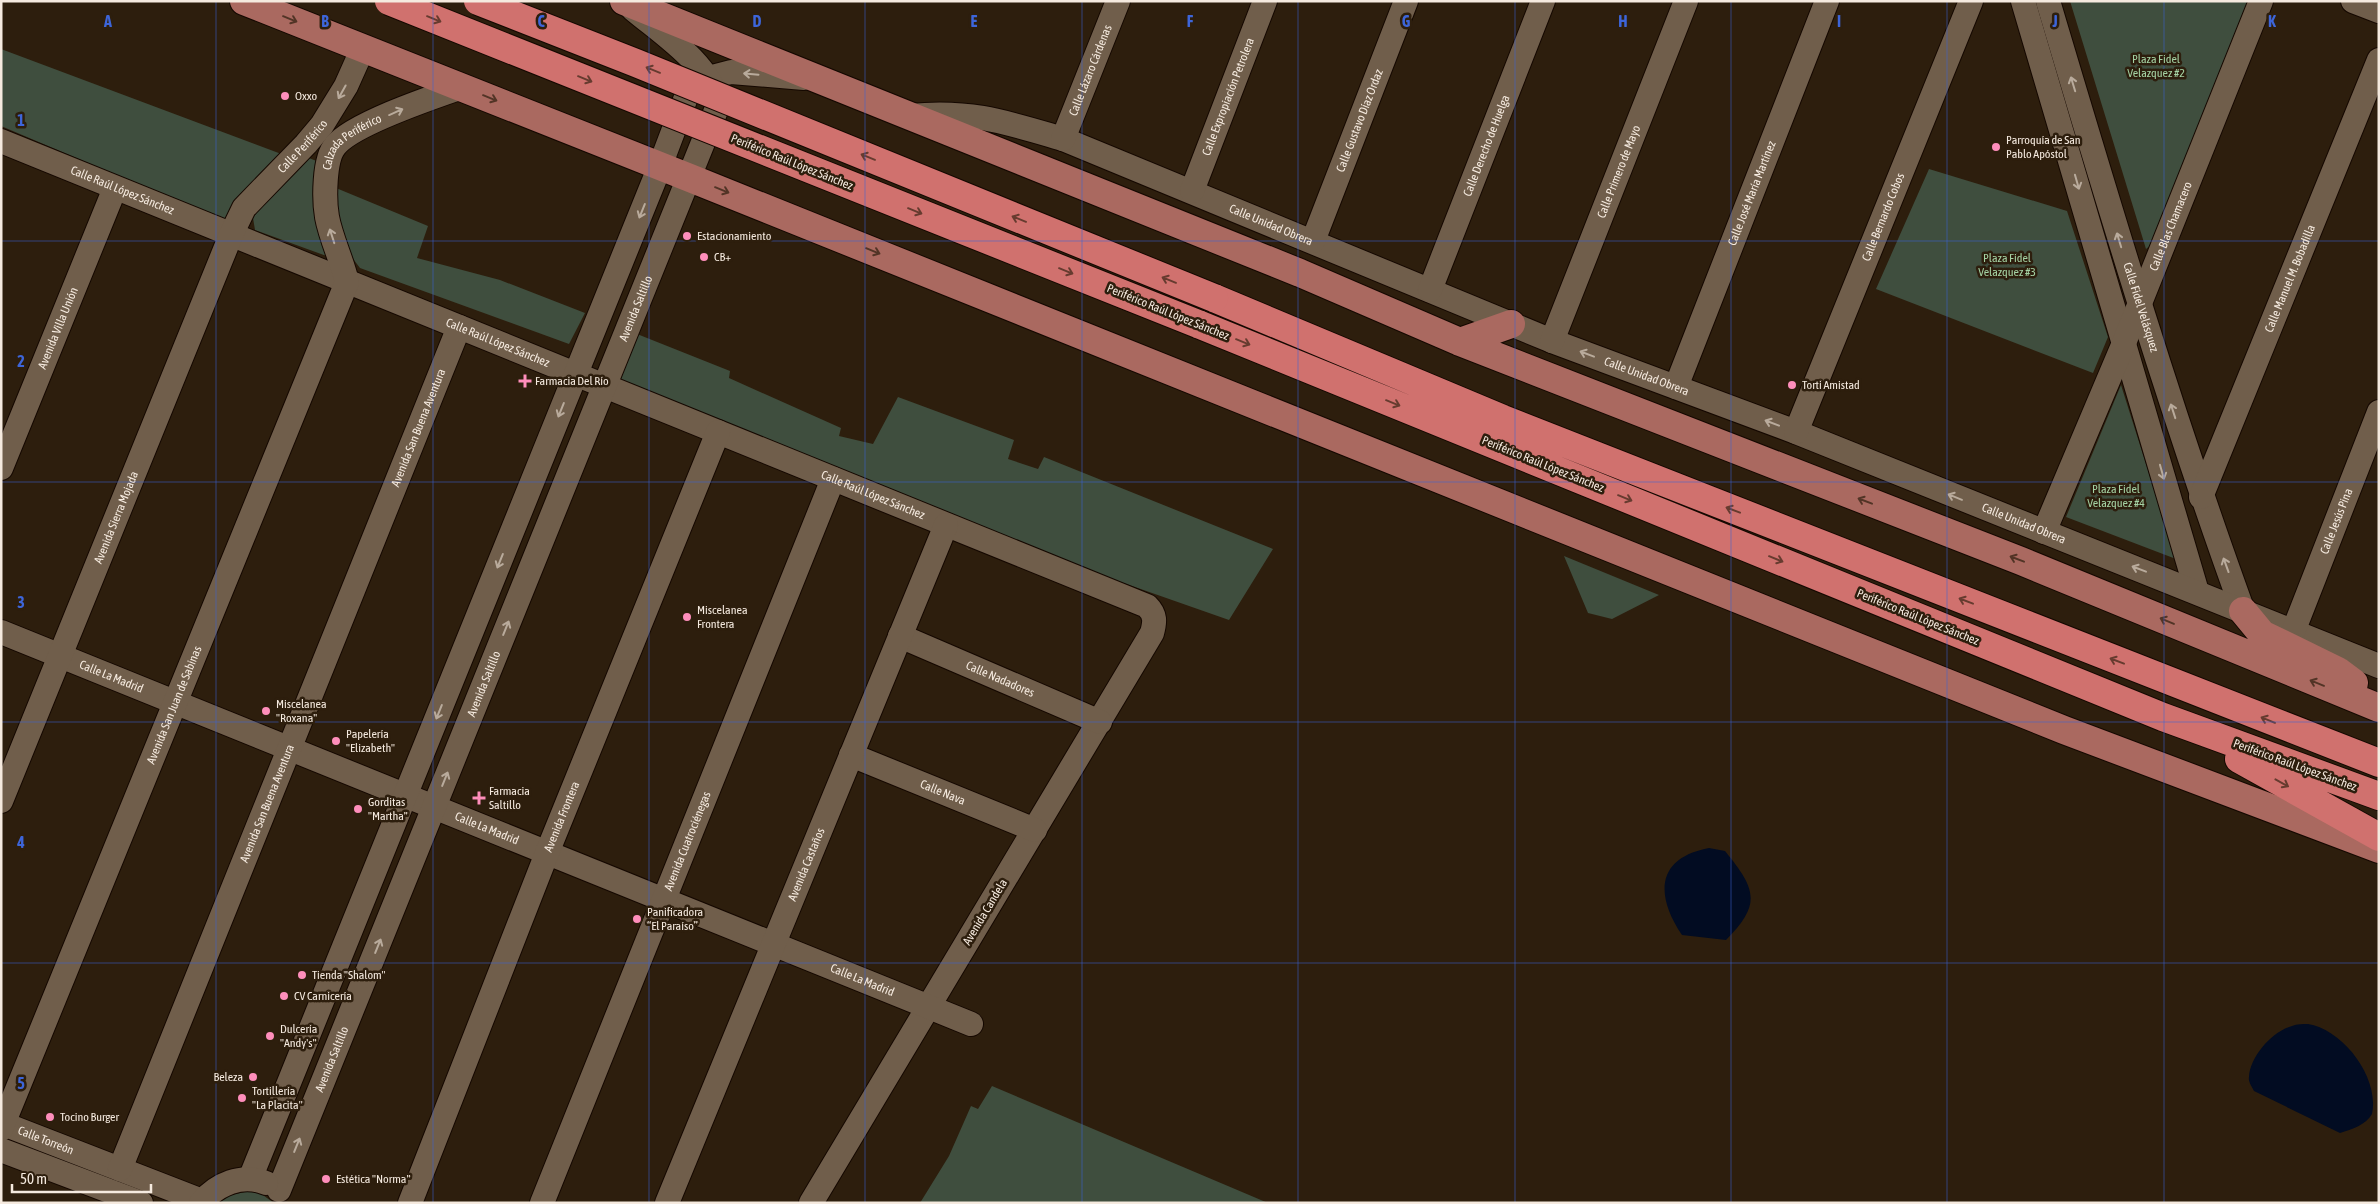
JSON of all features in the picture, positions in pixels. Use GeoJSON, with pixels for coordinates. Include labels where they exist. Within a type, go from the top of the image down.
{"type":"FeatureCollection","features":[{"type":"Feature","properties":{"kind":"highway","name":"Periférico Raúl López Sánchez"},"geometry":{"type":"LineString","coordinates":[[389,1],[1198,324],[2164,717],[2379,796]]}},
{"type":"Feature","properties":{"kind":"highway"},"geometry":{"type":"LineString","coordinates":[[478,1],[1214,298],[1503,420],[2379,763]]}},
{"type":"Feature","properties":{"kind":"highway"},"geometry":{"type":"LineString","coordinates":[[2164,717],[2379,837]]}},
{"type":"Feature","properties":{"kind":"highway"},"geometry":{"type":"LineString","coordinates":[[2318,740],[2379,756]]}},
{"type":"Feature","properties":{"kind":"main road"},"geometry":{"type":"LineString","coordinates":[[244,1],[690,178],[2064,730],[2379,849]]}},
{"type":"Feature","properties":{"kind":"main road"},"geometry":{"type":"LineString","coordinates":[[624,1],[1300,273],[1460,342],[2021,561],[2379,707]]}},
{"type":"Feature","properties":{"kind":"main road"},"geometry":{"type":"LineString","coordinates":[[1460,342],[1511,324]]}},
{"type":"Feature","properties":{"kind":"main road"},"geometry":{"type":"LineString","coordinates":[[2243,611],[2262,634],[2338,671],[2350,679],[2379,707]]}},
{"type":"Feature","properties":{"kind":"street"},"geometry":{"type":"LineString","coordinates":[[624,1],[685,53],[715,86],[719,103],[690,178]]}},
{"type":"Feature","properties":{"kind":"street","name":"Calle Lázaro Cárdenas"},"geometry":{"type":"LineString","coordinates":[[1063,139],[1118,1]]}},
{"type":"Feature","properties":{"kind":"street","name":"Calle Expropiación Petrolera"},"geometry":{"type":"LineString","coordinates":[[1192,191],[1264,1]]}},
{"type":"Feature","properties":{"kind":"street","name":"Calle Gustavo Díaz Ordaz"},"geometry":{"type":"LineString","coordinates":[[1313,241],[1406,1]]}},
{"type":"Feature","properties":{"kind":"street","name":"Calle Derecho de Huelga"},"geometry":{"type":"LineString","coordinates":[[1430,290],[1543,1]]}},
{"type":"Feature","properties":{"kind":"street","name":"Calle Primero de Mayo"},"geometry":{"type":"LineString","coordinates":[[1552,340],[1686,1]]}},
{"type":"Feature","properties":{"kind":"street","name":"Calle José María Martínez"},"geometry":{"type":"LineString","coordinates":[[1676,387],[1827,1]]}},
{"type":"Feature","properties":{"kind":"street","name":"Calle Bernardo Cobos"},"geometry":{"type":"LineString","coordinates":[[1796,432],[1972,1]]}},
{"type":"Feature","properties":{"kind":"street","name":"Calle Fidel Velásquez"},"geometry":{"type":"LineString","coordinates":[[2023,1],[2197,592]]}},
{"type":"Feature","properties":{"kind":"street","name":"Calle Fidel Velásquez"},"geometry":{"type":"LineString","coordinates":[[2048,1],[2139,306],[2201,497],[2243,611]]}},
{"type":"Feature","properties":{"kind":"street","name":"Calle Blas Chamacero"},"geometry":{"type":"LineString","coordinates":[[2044,532],[2124,343],[2262,1]]}},
{"type":"Feature","properties":{"kind":"street"},"geometry":{"type":"LineString","coordinates":[[2353,1],[2379,12]]}},
{"type":"Feature","properties":{"kind":"street","name":"Calle Periférico"},"geometry":{"type":"LineString","coordinates":[[231,235],[244,208],[322,125],[346,86],[363,48]]}},
{"type":"Feature","properties":{"kind":"street","name":"Calle Manuel M. Bobadilla"},"geometry":{"type":"LineString","coordinates":[[2201,497],[2379,60]]}},
{"type":"Feature","properties":{"kind":"street"},"geometry":{"type":"LineString","coordinates":[[250,1179],[660,166],[688,92],[708,78],[731,72],[817,79]]}},
{"type":"Feature","properties":{"kind":"street","name":"Calzada Periférico"},"geometry":{"type":"LineString","coordinates":[[347,282],[326,215],[327,173],[333,147],[342,138],[372,122],[462,87]]}},
{"type":"Feature","properties":{"kind":"street","name":"Calle Unidad Obrera"},"geometry":{"type":"LineString","coordinates":[[910,116],[944,113],[969,114],[1003,121],[1063,139],[1511,324],[1796,432],[2379,666]]}},
{"type":"Feature","properties":{"kind":"street","name":"Calle Raúl López Sánchez"},"geometry":{"type":"LineString","coordinates":[[1,141],[1147,606],[1156,620]]}},
{"type":"Feature","properties":{"kind":"street","name":"Avenida Saltillo"},"geometry":{"type":"LineString","coordinates":[[285,1197],[434,807],[690,178]]}},
{"type":"Feature","properties":{"kind":"street","name":"Avenida Villa Unión"},"geometry":{"type":"LineString","coordinates":[[1,468],[115,188]]}},
{"type":"Feature","properties":{"kind":"street","name":"Avenida Sierra Mojada"},"geometry":{"type":"LineString","coordinates":[[1,801],[231,235]]}},
{"type":"Feature","properties":{"kind":"street","name":"Avenida San Juan de Sabinas"},"geometry":{"type":"LineString","coordinates":[[2,1126],[347,282]]}},
{"type":"Feature","properties":{"kind":"street","name":"Avenida San Buena Aventura"},"geometry":{"type":"LineString","coordinates":[[120,1169],[459,327]]}},
{"type":"Feature","properties":{"kind":"street","name":"Calle Jesús Pina"},"geometry":{"type":"LineString","coordinates":[[2294,632],[2379,412]]}},
{"type":"Feature","properties":{"kind":"street","name":"Avenida Frontera"},"geometry":{"type":"LineString","coordinates":[[410,1203],[547,853],[718,432]]}},
{"type":"Feature","properties":{"kind":"street","name":"Avenida Cuatrociénegas"},"geometry":{"type":"LineString","coordinates":[[542,1203],[833,479]]}},
{"type":"Feature","properties":{"kind":"street","name":"Avenida Castaños"},"geometry":{"type":"LineString","coordinates":[[667,1203],[946,525]]}},
{"type":"Feature","properties":{"kind":"street","name":"Avenida Candela"},"geometry":{"type":"LineString","coordinates":[[811,1203],[927,1006],[1100,722],[1152,633],[1156,620]]}},
{"type":"Feature","properties":{"kind":"street","name":"Calle La Madrid"},"geometry":{"type":"LineString","coordinates":[[1,632],[971,1024]]}},
{"type":"Feature","properties":{"kind":"street","name":"Calle Nadadores"},"geometry":{"type":"LineString","coordinates":[[900,636],[1100,722]]}},
{"type":"Feature","properties":{"kind":"street","name":"Calle Nava"},"geometry":{"type":"LineString","coordinates":[[851,755],[1035,830]]}},
{"type":"Feature","properties":{"kind":"street","name":"Calle Torreón"},"geometry":{"type":"LineString","coordinates":[[2,1126],[120,1169],[202,1202]]}},
{"type":"Feature","properties":{"kind":"street","name":"Calle Torreón"},"geometry":{"type":"LineString","coordinates":[[1,1150],[141,1203]]}},
{"type":"Feature","properties":{"kind":"street"},"geometry":{"type":"LineString","coordinates":[[202,1202],[215,1188],[232,1181],[250,1179],[261,1181],[285,1197]]}},
{"type":"Feature","properties":{"kind":"green space","name":"Plaza Fidel Velazquez #2"},"geometry":{"type":"Polygon","coordinates":[[[2070,1],[2251,1],[2152,244],[2146,249],[2070,1]]]}},
{"type":"Feature","properties":{"kind":"green space"},"geometry":{"type":"Polygon","coordinates":[[[1,49],[284,155],[227,222],[1,126],[1,49]]]}},
{"type":"Feature","properties":{"kind":"green space"},"geometry":{"type":"Polygon","coordinates":[[[309,158],[319,162],[332,258],[255,230],[253,218],[258,210],[309,158]]]}},
{"type":"Feature","properties":{"kind":"green space","name":"Plaza Fidel Velazquez #3"},"geometry":{"type":"Polygon","coordinates":[[[1929,169],[2067,211],[2108,337],[2093,373],[1876,289],[1929,169]]]}},
{"type":"Feature","properties":{"kind":"green space"},"geometry":{"type":"Polygon","coordinates":[[[336,188],[428,226],[417,258],[500,280],[585,313],[569,344],[360,268],[348,250],[341,230],[336,188]]]}},
{"type":"Feature","properties":{"kind":"green space"},"geometry":{"type":"Polygon","coordinates":[[[632,332],[730,371],[729,378],[841,428],[839,436],[873,444],[898,397],[1014,440],[1008,459],[1038,469],[1044,457],[1273,549],[1229,620],[1095,573],[621,381],[616,373],[632,332]]]}},
{"type":"Feature","properties":{"kind":"green space","name":"Plaza Fidel Velazquez #4"},"geometry":{"type":"Polygon","coordinates":[[[2121,385],[2176,559],[2066,517],[2121,385]]]}},
{"type":"Feature","properties":{"kind":"green space"},"geometry":{"type":"Polygon","coordinates":[[[1564,556],[1659,595],[1612,619],[1588,613],[1564,556]]]}},
{"type":"Feature","properties":{"kind":"green space"},"geometry":{"type":"Polygon","coordinates":[[[992,1086],[1268,1203],[920,1203],[949,1156],[971,1106],[978,1109],[992,1086]]]}},
{"type":"Feature","properties":{"kind":"green space"},"geometry":{"type":"Polygon","coordinates":[[[249,1191],[260,1193],[274,1203],[217,1203],[227,1196],[249,1191]]]}},
{"type":"Feature","properties":{"kind":"water"},"geometry":{"type":"Polygon","coordinates":[[[1709,848],[1725,851],[1743,876],[1751,896],[1750,906],[1745,916],[1726,940],[1682,935],[1667,906],[1666,880],[1670,869],[1679,860],[1692,853],[1709,848]]]}},
{"type":"Feature","properties":{"kind":"water"},"geometry":{"type":"Polygon","coordinates":[[[2308,1024],[2321,1028],[2345,1045],[2356,1057],[2370,1085],[2373,1100],[2372,1114],[2358,1126],[2340,1133],[2254,1091],[2250,1084],[2250,1069],[2253,1061],[2270,1039],[2285,1029],[2296,1025],[2308,1024]]]}},
{"type":"Feature","properties":{"kind":"place","name":"Oxxo"},"geometry":{"type":"Point","coordinates":[285,96]}},
{"type":"Feature","properties":{"kind":"place","name":"Parroquía de San Pablo Apóstol"},"geometry":{"type":"Point","coordinates":[1996,147]}},
{"type":"Feature","properties":{"kind":"place","name":"Estacionamiento"},"geometry":{"type":"Point","coordinates":[687,236]}},
{"type":"Feature","properties":{"kind":"place","name":"CB+"},"geometry":{"type":"Point","coordinates":[704,257]}},
{"type":"Feature","properties":{"kind":"place","name":"Farmacia Del Río"},"geometry":{"type":"Point","coordinates":[525,381]}},
{"type":"Feature","properties":{"kind":"place","name":"Torti Amistad"},"geometry":{"type":"Point","coordinates":[1792,385]}},
{"type":"Feature","properties":{"kind":"place","name":"Miscelanea Frontera"},"geometry":{"type":"Point","coordinates":[687,617]}},
{"type":"Feature","properties":{"kind":"place","name":"Miscelanea \"Roxana\""},"geometry":{"type":"Point","coordinates":[266,711]}},
{"type":"Feature","properties":{"kind":"place","name":"Papelería \"Elizabeth\""},"geometry":{"type":"Point","coordinates":[336,741]}},
{"type":"Feature","properties":{"kind":"place","name":"Farmacia Saltillo"},"geometry":{"type":"Point","coordinates":[479,798]}},
{"type":"Feature","properties":{"kind":"place","name":"Gorditas \"Martha\""},"geometry":{"type":"Point","coordinates":[358,809]}},
{"type":"Feature","properties":{"kind":"place","name":"Panificadora “El Paraíso”"},"geometry":{"type":"Point","coordinates":[637,919]}},
{"type":"Feature","properties":{"kind":"place","name":"Tienda \"Shalom\""},"geometry":{"type":"Point","coordinates":[302,975]}},
{"type":"Feature","properties":{"kind":"place","name":"CV Carnicería"},"geometry":{"type":"Point","coordinates":[284,996]}},
{"type":"Feature","properties":{"kind":"place","name":"Dulcería \"Andy's\""},"geometry":{"type":"Point","coordinates":[270,1036]}},
{"type":"Feature","properties":{"kind":"place","name":"Beleza"},"geometry":{"type":"Point","coordinates":[253,1077]}},
{"type":"Feature","properties":{"kind":"place","name":"Tortillería \"La Placita\""},"geometry":{"type":"Point","coordinates":[242,1098]}},
{"type":"Feature","properties":{"kind":"place","name":"Tocino Burger"},"geometry":{"type":"Point","coordinates":[50,1117]}},
{"type":"Feature","properties":{"kind":"place","name":"Estética \"Norma\""},"geometry":{"type":"Point","coordinates":[326,1179]}}]}
